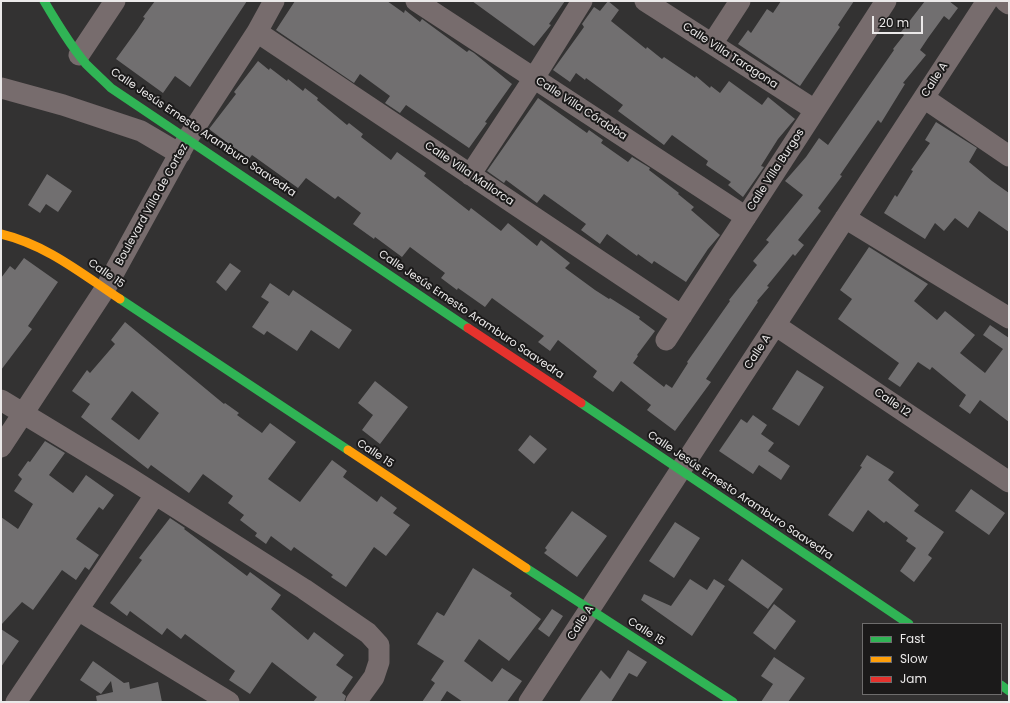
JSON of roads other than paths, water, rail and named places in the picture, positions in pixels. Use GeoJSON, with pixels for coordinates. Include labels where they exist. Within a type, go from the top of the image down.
{"type":"FeatureCollection","features":[{"type":"Feature","properties":{"kind":"street","name":"Calle Jesús Ernesto Aramburo Saavedra"},"geometry":{"type":"LineString","coordinates":[[44,1],[69,41],[93,71],[111,88],[184,146],[680,471],[908,623]]}},
{"type":"Feature","properties":{"kind":"street"},"geometry":{"type":"LineString","coordinates":[[79,55],[115,1]]}},
{"type":"Feature","properties":{"kind":"street","name":"Boulevard Villa de Cortez"},"geometry":{"type":"LineString","coordinates":[[1,447],[105,289],[184,146],[274,1]]}},
{"type":"Feature","properties":{"kind":"street","name":"Calle Villa Córdoba"},"geometry":{"type":"LineString","coordinates":[[416,1],[746,216]]}},
{"type":"Feature","properties":{"kind":"street"},"geometry":{"type":"LineString","coordinates":[[470,175],[534,78],[582,1]]}},
{"type":"Feature","properties":{"kind":"street","name":"Calle Villa Taragona"},"geometry":{"type":"LineString","coordinates":[[645,1],[815,110]]}},
{"type":"Feature","properties":{"kind":"street"},"geometry":{"type":"LineString","coordinates":[[712,44],[740,1]]}},
{"type":"Feature","properties":{"kind":"street","name":"Calle Villa Burgos"},"geometry":{"type":"LineString","coordinates":[[666,340],[886,1]]}},
{"type":"Feature","properties":{"kind":"street","name":"Calle A"},"geometry":{"type":"LineString","coordinates":[[529,702],[987,1]]}},
{"type":"Feature","properties":{"kind":"street"},"geometry":{"type":"LineString","coordinates":[[1005,1],[1009,4]]}},
{"type":"Feature","properties":{"kind":"street","name":"Calle Villa Mallorca"},"geometry":{"type":"LineString","coordinates":[[256,32],[682,316]]}},
{"type":"Feature","properties":{"kind":"street"},"geometry":{"type":"LineString","coordinates":[[1,88],[63,105],[184,146]]}},
{"type":"Feature","properties":{"kind":"street"},"geometry":{"type":"LineString","coordinates":[[924,98],[1009,156]]}},
{"type":"Feature","properties":{"kind":"street"},"geometry":{"type":"LineString","coordinates":[[845,218],[1009,318]]}},
{"type":"Feature","properties":{"kind":"street","name":"Calle 15"},"geometry":{"type":"LineString","coordinates":[[1,234],[30,242],[62,259],[589,610],[733,702]]}},
{"type":"Feature","properties":{"kind":"street","name":"Calle 12"},"geometry":{"type":"LineString","coordinates":[[775,325],[1009,482]]}},
{"type":"Feature","properties":{"kind":"street"},"geometry":{"type":"LineString","coordinates":[[1,400],[156,495],[304,589],[368,633],[379,645],[379,662],[374,677],[356,702]]}},
{"type":"Feature","properties":{"kind":"street"},"geometry":{"type":"LineString","coordinates":[[16,702],[156,495]]}},
{"type":"Feature","properties":{"kind":"street"},"geometry":{"type":"LineString","coordinates":[[78,610],[229,702]]}}]}
